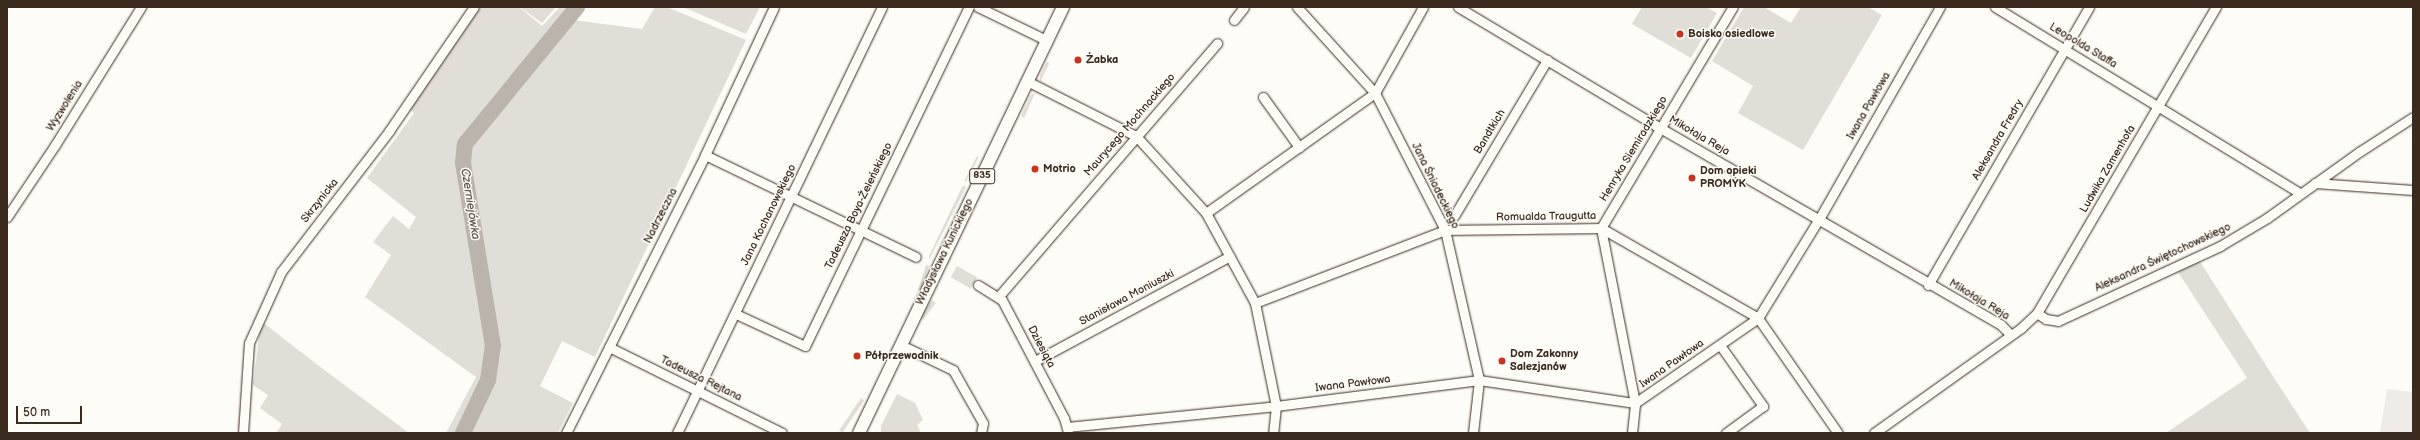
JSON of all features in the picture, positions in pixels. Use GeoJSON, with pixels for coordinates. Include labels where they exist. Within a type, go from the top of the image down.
{"type":"FeatureCollection","features":[{"type":"Feature","properties":{"kind":"main road","name":"Władysława Kunickiego"},"geometry":{"type":"LineString","coordinates":[[859,433],[1063,7]]}},
{"type":"Feature","properties":{"kind":"main road"},"geometry":{"type":"LineString","coordinates":[[866,418],[870,433]]}},
{"type":"Feature","properties":{"kind":"street","name":"Wyzwolenia"},"geometry":{"type":"LineString","coordinates":[[7,217],[55,145],[140,7]]}},
{"type":"Feature","properties":{"kind":"street","name":"Skrzynicka"},"geometry":{"type":"LineString","coordinates":[[243,433],[249,343],[281,272],[389,131],[474,7]]}},
{"type":"Feature","properties":{"kind":"street","name":"Nadrzeczna"},"geometry":{"type":"LineString","coordinates":[[566,433],[705,155],[774,7]]}},
{"type":"Feature","properties":{"kind":"street","name":"Jana Kochanowskiego"},"geometry":{"type":"LineString","coordinates":[[677,433],[736,314],[882,7]]}},
{"type":"Feature","properties":{"kind":"street","name":"Tadeusza Boya-Żeleńskiego"},"geometry":{"type":"LineString","coordinates":[[736,314],[805,346],[969,7]]}},
{"type":"Feature","properties":{"kind":"street"},"geometry":{"type":"LineString","coordinates":[[978,7],[1046,40]]}},
{"type":"Feature","properties":{"kind":"street"},"geometry":{"type":"LineString","coordinates":[[1234,20],[1244,7]]}},
{"type":"Feature","properties":{"kind":"street","name":"Jana Śniadeckiego"},"geometry":{"type":"LineString","coordinates":[[1297,7],[1375,93],[1445,230],[1479,380],[1473,433]]}},
{"type":"Feature","properties":{"kind":"street"},"geometry":{"type":"LineString","coordinates":[[1206,213],[1375,93],[1424,7]]}},
{"type":"Feature","properties":{"kind":"street","name":"Mikołaja Reja"},"geometry":{"type":"LineString","coordinates":[[1458,7],[1660,128],[2001,325],[2011,335]]}},
{"type":"Feature","properties":{"kind":"street","name":"Henryka Siemiradzkiego"},"geometry":{"type":"LineString","coordinates":[[1601,228],[1733,7]]}},
{"type":"Feature","properties":{"kind":"street","name":"Iwana Pawłowa"},"geometry":{"type":"LineString","coordinates":[[1068,430],[1276,406],[1479,380],[1635,403],[1758,318],[1819,219],[1940,7]]}},
{"type":"Feature","properties":{"kind":"street","name":"Leopolda Staffa"},"geometry":{"type":"LineString","coordinates":[[1995,7],[2159,105],[2300,192]]}},
{"type":"Feature","properties":{"kind":"street","name":"Aleksandra Fredry"},"geometry":{"type":"LineString","coordinates":[[1928,284],[2089,7]]}},
{"type":"Feature","properties":{"kind":"street","name":"Ludwika Zamenhofa"},"geometry":{"type":"LineString","coordinates":[[2011,335],[2037,313],[2216,7]]}},
{"type":"Feature","properties":{"kind":"street","name":"Maurycego Mochnackiego"},"geometry":{"type":"LineString","coordinates":[[999,296],[1217,43]]}},
{"type":"Feature","properties":{"kind":"street","name":"Bandtkich"},"geometry":{"type":"LineString","coordinates":[[1454,216],[1547,60]]}},
{"type":"Feature","properties":{"kind":"street"},"geometry":{"type":"LineString","coordinates":[[1027,81],[1136,136],[1206,213],[1255,303],[1276,406],[1273,433]]}},
{"type":"Feature","properties":{"kind":"street"},"geometry":{"type":"LineString","coordinates":[[1263,97],[1299,147]]}},
{"type":"Feature","properties":{"kind":"street","name":"Aleksandra Świętochowskiego"},"geometry":{"type":"LineString","coordinates":[[2037,313],[2046,319],[2058,321],[2163,274],[2230,241],[2300,192],[2413,117]]}},
{"type":"Feature","properties":{"kind":"street"},"geometry":{"type":"LineString","coordinates":[[705,155],[916,257]]}},
{"type":"Feature","properties":{"kind":"street"},"geometry":{"type":"LineString","coordinates":[[2315,183],[2413,190]]}},
{"type":"Feature","properties":{"kind":"street"},"geometry":{"type":"LineString","coordinates":[[1601,228],[1635,403],[1632,433]]}},
{"type":"Feature","properties":{"kind":"street","name":"Romualda Traugutta"},"geometry":{"type":"LineString","coordinates":[[1255,303],[1445,230],[1601,228],[1758,318],[1838,433]]}},
{"type":"Feature","properties":{"kind":"street","name":"Stanisława Moniuszki"},"geometry":{"type":"LineString","coordinates":[[1035,361],[1230,256]]}},
{"type":"Feature","properties":{"kind":"street"},"geometry":{"type":"LineString","coordinates":[[978,285],[999,296]]}},
{"type":"Feature","properties":{"kind":"street","name":"Dziesiąta"},"geometry":{"type":"LineString","coordinates":[[999,296],[1035,361],[1068,430]]}},
{"type":"Feature","properties":{"kind":"street"},"geometry":{"type":"LineString","coordinates":[[1874,433],[2011,335]]}},
{"type":"Feature","properties":{"kind":"street"},"geometry":{"type":"LineString","coordinates":[[901,345],[953,370],[983,422],[981,433]]}},
{"type":"Feature","properties":{"kind":"street"},"geometry":{"type":"LineString","coordinates":[[1720,345],[1762,406],[1726,433]]}},
{"type":"Feature","properties":{"kind":"street","name":"Tadeusza Rejtana"},"geometry":{"type":"LineString","coordinates":[[608,347],[698,391],[768,430],[782,433]]}},
{"type":"Feature","properties":{"kind":"shaded area"},"geometry":{"type":"Polygon","coordinates":[[[478,7],[519,7],[542,26],[560,7],[584,7],[573,20],[642,29],[655,7],[667,7],[746,40],[595,357],[562,341],[540,386],[573,403],[558,433],[446,433],[476,377],[365,297],[391,255],[373,242],[393,216],[409,229],[416,217],[367,178],[414,113],[409,109],[478,7]]]}},
{"type":"Feature","properties":{"kind":"shaded area"},"geometry":{"type":"Polygon","coordinates":[[[520,7],[556,7],[542,23],[520,7]]]}},
{"type":"Feature","properties":{"kind":"shaded area"},"geometry":{"type":"Polygon","coordinates":[[[683,7],[760,7],[746,34],[683,7]]]}},
{"type":"Feature","properties":{"kind":"shaded area"},"geometry":{"type":"Polygon","coordinates":[[[1642,7],[1706,7],[1717,13],[1691,58],[1632,24],[1642,7]]]}},
{"type":"Feature","properties":{"kind":"shaded area"},"geometry":{"type":"Polygon","coordinates":[[[1744,7],[1764,7],[1791,23],[1801,7],[1868,7],[1882,15],[1803,150],[1738,113],[1753,86],[1712,61],[1744,7]]]}},
{"type":"Feature","properties":{"kind":"shaded area"},"geometry":{"type":"Polygon","coordinates":[[[1047,61],[1049,64],[1040,82],[1040,76],[1047,61]]]}},
{"type":"Feature","properties":{"kind":"shaded area"},"geometry":{"type":"Polygon","coordinates":[[[1035,93],[1024,118],[1021,116],[1031,95],[1035,93]]]}},
{"type":"Feature","properties":{"kind":"shaded area"},"geometry":{"type":"Polygon","coordinates":[[[977,156],[979,157],[966,182],[964,181],[977,156]]]}},
{"type":"Feature","properties":{"kind":"shaded area"},"geometry":{"type":"Polygon","coordinates":[[[963,185],[966,187],[929,260],[929,256],[963,185]]]}},
{"type":"Feature","properties":{"kind":"shaded area"},"geometry":{"type":"Polygon","coordinates":[[[2199,260],[2310,433],[2166,433],[2247,378],[2178,272],[2199,260]]]}},
{"type":"Feature","properties":{"kind":"shaded area"},"geometry":{"type":"Polygon","coordinates":[[[926,265],[929,266],[921,292],[918,291],[926,265]]]}},
{"type":"Feature","properties":{"kind":"shaded area"},"geometry":{"type":"Polygon","coordinates":[[[957,266],[977,277],[971,289],[951,277],[957,266]]]}},
{"type":"Feature","properties":{"kind":"shaded area"},"geometry":{"type":"Polygon","coordinates":[[[932,300],[936,303],[923,320],[919,317],[932,300]]]}},
{"type":"Feature","properties":{"kind":"shaded area"},"geometry":{"type":"Polygon","coordinates":[[[261,321],[409,433],[276,433],[282,424],[260,408],[268,395],[253,385],[261,321]]]}},
{"type":"Feature","properties":{"kind":"shaded area"},"geometry":{"type":"Polygon","coordinates":[[[2387,389],[2413,392],[2413,433],[2380,433],[2387,389]]]}},
{"type":"Feature","properties":{"kind":"shaded area"},"geometry":{"type":"Polygon","coordinates":[[[897,394],[915,403],[923,420],[917,425],[921,433],[881,433],[881,426],[897,394]]]}},
{"type":"Feature","properties":{"kind":"shaded area"},"geometry":{"type":"Polygon","coordinates":[[[861,398],[864,400],[843,433],[839,430],[861,398]]]}},
{"type":"Feature","properties":{"kind":"waterway","name":"Czerniejówka"},"geometry":{"type":"LineString","coordinates":[[463,433],[488,380],[493,346],[463,162],[465,144],[577,7]]}},
{"type":"Feature","properties":{"kind":"place","name":"Boisko osiedlowe"},"geometry":{"type":"Point","coordinates":[1680,34]}},
{"type":"Feature","properties":{"kind":"place","name":"Żabka"},"geometry":{"type":"Point","coordinates":[1078,60]}},
{"type":"Feature","properties":{"kind":"place","name":"Motrio"},"geometry":{"type":"Point","coordinates":[1035,169]}},
{"type":"Feature","properties":{"kind":"place","name":"Dom opieki PROMYK"},"geometry":{"type":"Point","coordinates":[1692,178]}},
{"type":"Feature","properties":{"kind":"place","name":"Półprzewodnik"},"geometry":{"type":"Point","coordinates":[857,356]}},
{"type":"Feature","properties":{"kind":"place","name":"Dom Zakonny Salezjanów"},"geometry":{"type":"Point","coordinates":[1502,361]}}]}
